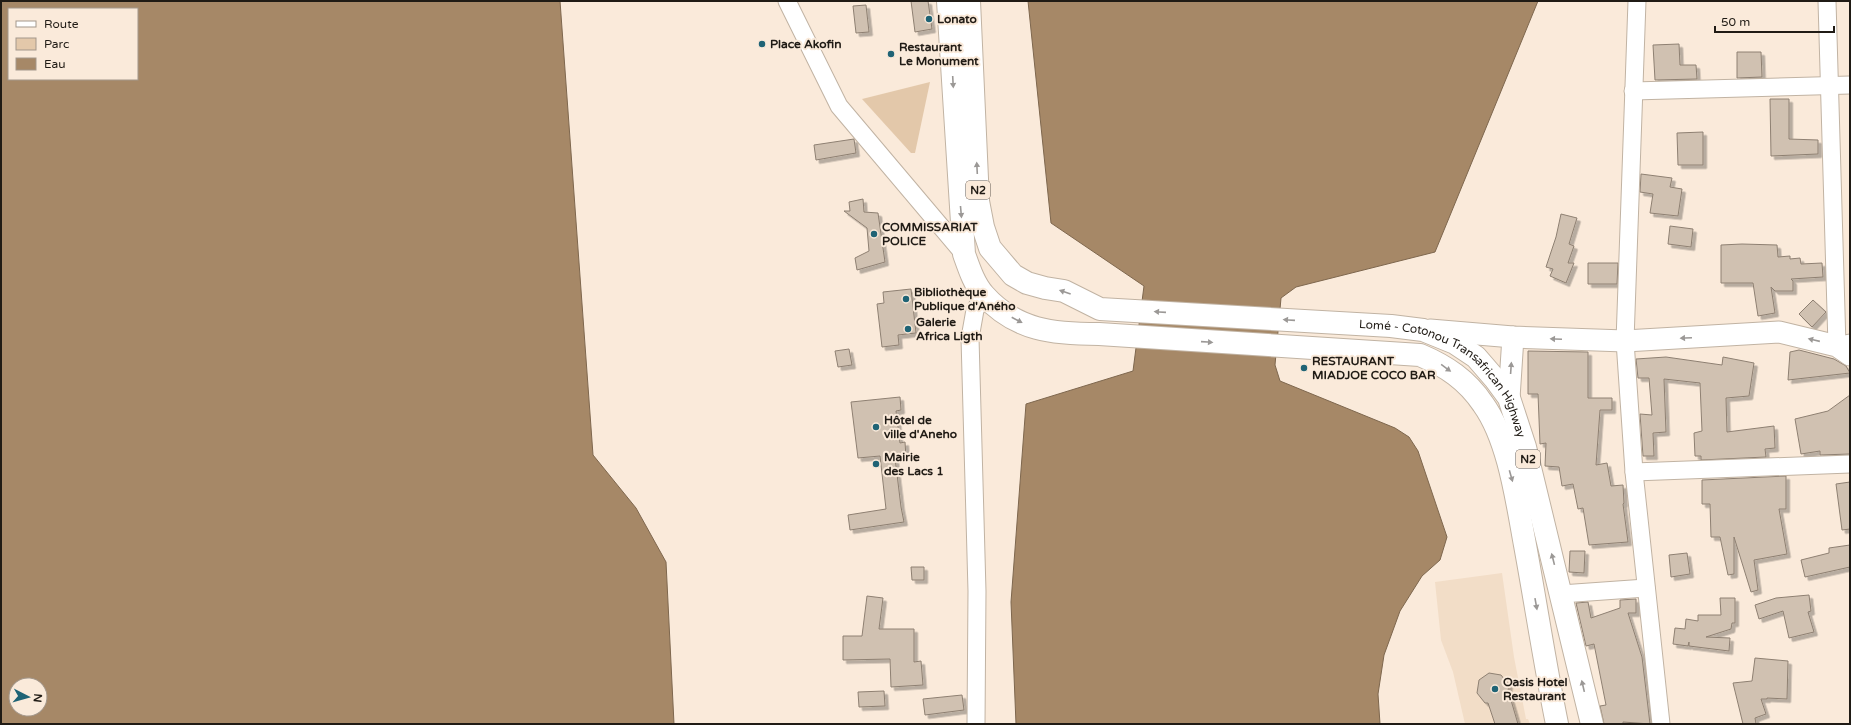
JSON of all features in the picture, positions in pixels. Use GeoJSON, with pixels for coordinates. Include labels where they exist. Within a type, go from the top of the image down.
{"type":"FeatureCollection","features":[{"type":"Feature","properties":{"kind":"highway","name":"N2"},"geometry":{"type":"LineString","coordinates":[[948,1],[964,254],[972,275],[984,295],[1015,320],[1034,328],[1061,334],[1099,334],[1420,355],[1440,364],[1464,381],[1484,404],[1494,424],[1515,490],[1557,724]]}},
{"type":"Feature","properties":{"kind":"highway","name":"Lomé - Cotonou Transafrican Highway"},"geometry":{"type":"LineString","coordinates":[[969,1],[978,201],[990,248],[1013,275],[1027,283],[1064,291],[1100,309],[1391,326],[1423,330],[1455,343],[1476,358],[1495,379],[1509,398],[1525,447],[1592,724]]}},
{"type":"Feature","properties":{"kind":"street"},"geometry":{"type":"LineString","coordinates":[[787,1],[840,106],[964,254]]}},
{"type":"Feature","properties":{"kind":"street"},"geometry":{"type":"LineString","coordinates":[[1637,1],[1625,341],[1634,472],[1661,724]]}},
{"type":"Feature","properties":{"kind":"street"},"geometry":{"type":"LineString","coordinates":[[1423,330],[1514,337],[1625,341],[1779,332],[1846,348],[1829,86],[1827,1]]}},
{"type":"Feature","properties":{"kind":"street"},"geometry":{"type":"LineString","coordinates":[[1633,91],[1850,85]]}},
{"type":"Feature","properties":{"kind":"street"},"geometry":{"type":"LineString","coordinates":[[976,724],[977,592],[970,338],[975,310],[984,295]]}},
{"type":"Feature","properties":{"kind":"street"},"geometry":{"type":"LineString","coordinates":[[1509,398],[1514,337]]}},
{"type":"Feature","properties":{"kind":"street"},"geometry":{"type":"LineString","coordinates":[[1634,472],[1850,464]]}},
{"type":"Feature","properties":{"kind":"street"},"geometry":{"type":"LineString","coordinates":[[1561,594],[1646,588]]}},
{"type":"Feature","properties":{"kind":"shaded area"},"geometry":{"type":"Polygon","coordinates":[[[1502,573],[1514,657],[1526,719],[1528,719],[1530,724],[1465,724],[1453,672],[1441,640],[1435,582],[1502,573]]]}},
{"type":"Feature","properties":{"kind":"green space"},"geometry":{"type":"Polygon","coordinates":[[[930,82],[915,153],[911,153],[862,99],[930,82]]]}},
{"type":"Feature","properties":{"kind":"water"},"geometry":{"type":"Polygon","coordinates":[[[1,1],[560,1],[593,455],[636,508],[666,562],[674,724],[1,724],[1,1]]]}},
{"type":"Feature","properties":{"kind":"water"},"geometry":{"type":"Polygon","coordinates":[[[1028,1],[1538,1],[1435,252],[1296,287],[1281,298],[1275,365],[1280,381],[1395,428],[1409,437],[1418,451],[1447,537],[1440,560],[1422,576],[1400,611],[1384,655],[1378,694],[1380,724],[1016,724],[1011,602],[1026,404],[1133,371],[1144,286],[1051,223],[1028,1]]]}},
{"type":"Feature","properties":{"kind":"building"},"geometry":{"type":"Polygon","coordinates":[[[911,1],[928,1],[932,29],[915,32],[911,1]]]}},
{"type":"Feature","properties":{"kind":"building"},"geometry":{"type":"Polygon","coordinates":[[[866,5],[869,32],[856,33],[853,6],[866,5]]]}},
{"type":"Feature","properties":{"kind":"building"},"geometry":{"type":"Polygon","coordinates":[[[1679,44],[1680,65],[1696,65],[1697,79],[1655,80],[1653,45],[1679,44]]]}},
{"type":"Feature","properties":{"kind":"building"},"geometry":{"type":"Polygon","coordinates":[[[1737,52],[1761,52],[1762,77],[1737,78],[1737,52]]]}},
{"type":"Feature","properties":{"kind":"building"},"geometry":{"type":"Polygon","coordinates":[[[1770,99],[1789,99],[1789,139],[1818,140],[1818,154],[1771,156],[1770,99]]]}},
{"type":"Feature","properties":{"kind":"building"},"geometry":{"type":"Polygon","coordinates":[[[1703,132],[1703,165],[1678,165],[1677,133],[1703,132]]]}},
{"type":"Feature","properties":{"kind":"building"},"geometry":{"type":"Polygon","coordinates":[[[854,139],[856,153],[816,160],[814,145],[854,139]]]}},
{"type":"Feature","properties":{"kind":"building"},"geometry":{"type":"Polygon","coordinates":[[[1641,174],[1672,178],[1670,187],[1682,189],[1678,216],[1650,213],[1653,194],[1640,192],[1641,174]]]}},
{"type":"Feature","properties":{"kind":"building"},"geometry":{"type":"Polygon","coordinates":[[[863,199],[864,212],[878,213],[885,262],[857,270],[855,258],[869,251],[867,228],[844,211],[850,211],[849,202],[863,199]]]}},
{"type":"Feature","properties":{"kind":"building"},"geometry":{"type":"Polygon","coordinates":[[[1561,214],[1577,218],[1569,244],[1574,246],[1568,263],[1574,263],[1566,283],[1550,276],[1553,269],[1546,267],[1556,237],[1561,214]]]}},
{"type":"Feature","properties":{"kind":"building"},"geometry":{"type":"Polygon","coordinates":[[[1670,226],[1693,229],[1691,247],[1668,244],[1670,226]]]}},
{"type":"Feature","properties":{"kind":"building"},"geometry":{"type":"Polygon","coordinates":[[[1721,245],[1777,245],[1778,257],[1790,256],[1790,259],[1800,258],[1801,264],[1822,263],[1823,277],[1791,279],[1793,281],[1793,291],[1775,291],[1771,287],[1775,313],[1758,316],[1753,283],[1721,283],[1721,245]]]}},
{"type":"Feature","properties":{"kind":"building"},"geometry":{"type":"Polygon","coordinates":[[[1588,263],[1618,263],[1617,284],[1588,284],[1588,263]]]}},
{"type":"Feature","properties":{"kind":"building"},"geometry":{"type":"Polygon","coordinates":[[[911,289],[916,333],[898,335],[899,345],[882,347],[877,304],[884,303],[883,292],[911,289]]]}},
{"type":"Feature","properties":{"kind":"building"},"geometry":{"type":"Polygon","coordinates":[[[1813,300],[1826,312],[1812,327],[1799,314],[1813,300]]]}},
{"type":"Feature","properties":{"kind":"building"},"geometry":{"type":"Polygon","coordinates":[[[849,349],[852,365],[838,367],[835,351],[849,349]]]}},
{"type":"Feature","properties":{"kind":"building"},"geometry":{"type":"Polygon","coordinates":[[[1799,350],[1834,359],[1846,366],[1850,373],[1788,380],[1790,352],[1799,350]]]}},
{"type":"Feature","properties":{"kind":"building"},"geometry":{"type":"Polygon","coordinates":[[[1528,351],[1588,352],[1588,398],[1612,398],[1612,410],[1600,410],[1596,465],[1607,463],[1611,486],[1623,485],[1623,504],[1628,542],[1589,545],[1583,508],[1578,509],[1573,484],[1562,486],[1559,467],[1545,466],[1546,443],[1540,444],[1538,394],[1528,394],[1528,351]]]}},
{"type":"Feature","properties":{"kind":"building"},"geometry":{"type":"Polygon","coordinates":[[[1666,357],[1722,365],[1723,357],[1754,363],[1749,396],[1726,398],[1727,432],[1774,426],[1775,448],[1765,449],[1766,457],[1701,460],[1701,456],[1695,456],[1694,433],[1702,431],[1700,383],[1664,379],[1666,432],[1653,433],[1654,456],[1643,456],[1640,414],[1652,415],[1649,378],[1638,378],[1636,359],[1666,357]]]}},
{"type":"Feature","properties":{"kind":"building"},"geometry":{"type":"Polygon","coordinates":[[[1850,395],[1850,454],[1820,455],[1820,451],[1801,454],[1795,419],[1828,411],[1850,395]]]}},
{"type":"Feature","properties":{"kind":"building","name":"Hôtel de ville d'Aneho"},"geometry":{"type":"Polygon","coordinates":[[[900,397],[901,410],[896,411],[900,443],[905,442],[906,457],[895,458],[904,522],[850,530],[848,515],[886,509],[880,456],[858,458],[851,402],[900,397]]]}},
{"type":"Feature","properties":{"kind":"building"},"geometry":{"type":"Polygon","coordinates":[[[1786,476],[1786,509],[1779,509],[1787,554],[1754,560],[1758,590],[1751,592],[1734,537],[1734,574],[1728,575],[1720,537],[1711,537],[1710,504],[1702,504],[1702,480],[1786,476]]]}},
{"type":"Feature","properties":{"kind":"building"},"geometry":{"type":"Polygon","coordinates":[[[1850,482],[1850,529],[1842,530],[1836,484],[1850,482]]]}},
{"type":"Feature","properties":{"kind":"building"},"geometry":{"type":"Polygon","coordinates":[[[1850,545],[1850,567],[1805,577],[1801,560],[1829,553],[1829,548],[1850,545]]]}},
{"type":"Feature","properties":{"kind":"building"},"geometry":{"type":"Polygon","coordinates":[[[1570,551],[1585,551],[1584,573],[1569,572],[1570,551]]]}},
{"type":"Feature","properties":{"kind":"building"},"geometry":{"type":"Polygon","coordinates":[[[1687,553],[1690,574],[1671,577],[1669,555],[1687,553]]]}},
{"type":"Feature","properties":{"kind":"building"},"geometry":{"type":"Polygon","coordinates":[[[911,567],[924,567],[924,580],[912,580],[911,567]]]}},
{"type":"Feature","properties":{"kind":"building"},"geometry":{"type":"Polygon","coordinates":[[[1809,595],[1811,611],[1808,612],[1814,632],[1789,638],[1783,611],[1759,619],[1755,605],[1776,598],[1809,595]]]}},
{"type":"Feature","properties":{"kind":"building"},"geometry":{"type":"Polygon","coordinates":[[[867,596],[883,598],[879,629],[914,629],[914,662],[921,661],[923,685],[891,687],[890,659],[843,660],[843,636],[862,636],[867,596]]]}},
{"type":"Feature","properties":{"kind":"building"},"geometry":{"type":"Polygon","coordinates":[[[1720,598],[1735,598],[1735,623],[1732,623],[1731,629],[1706,637],[1730,638],[1729,651],[1689,646],[1689,642],[1688,646],[1673,644],[1675,628],[1685,629],[1686,619],[1698,621],[1698,615],[1721,615],[1720,598]]]}},
{"type":"Feature","properties":{"kind":"building"},"geometry":{"type":"Polygon","coordinates":[[[1636,599],[1636,613],[1628,613],[1642,657],[1650,724],[1623,722],[1623,724],[1604,724],[1600,706],[1606,705],[1594,644],[1586,646],[1576,603],[1588,602],[1591,618],[1620,608],[1620,600],[1636,599]]]}},
{"type":"Feature","properties":{"kind":"building"},"geometry":{"type":"Polygon","coordinates":[[[1755,658],[1788,661],[1787,699],[1761,699],[1766,714],[1755,718],[1756,724],[1743,724],[1733,683],[1752,681],[1755,658]]]}},
{"type":"Feature","properties":{"kind":"building"},"geometry":{"type":"Polygon","coordinates":[[[1489,673],[1501,675],[1509,685],[1508,690],[1518,724],[1495,724],[1488,703],[1485,703],[1477,693],[1479,680],[1489,673]]]}},
{"type":"Feature","properties":{"kind":"building"},"geometry":{"type":"Polygon","coordinates":[[[884,691],[885,706],[859,707],[858,692],[884,691]]]}},
{"type":"Feature","properties":{"kind":"building"},"geometry":{"type":"Polygon","coordinates":[[[962,695],[964,710],[925,715],[923,699],[962,695]]]}},
{"type":"Feature","properties":{"kind":"place","name":"Lonato"},"geometry":{"type":"Point","coordinates":[929,19]}},
{"type":"Feature","properties":{"kind":"place","name":"Place Akofin"},"geometry":{"type":"Point","coordinates":[762,44]}},
{"type":"Feature","properties":{"kind":"place","name":"Restaurant Le Monument"},"geometry":{"type":"Point","coordinates":[891,54]}},
{"type":"Feature","properties":{"kind":"place","name":"COMMISSARIAT POLICE"},"geometry":{"type":"Point","coordinates":[874,234]}},
{"type":"Feature","properties":{"kind":"place","name":"Bibliothèque Publique d'Aného"},"geometry":{"type":"Point","coordinates":[906,299]}},
{"type":"Feature","properties":{"kind":"place","name":"Galerie Africa Ligth"},"geometry":{"type":"Point","coordinates":[908,329]}},
{"type":"Feature","properties":{"kind":"place","name":"RESTAURANT MIADJOE COCO BAR"},"geometry":{"type":"Point","coordinates":[1304,368]}},
{"type":"Feature","properties":{"kind":"place","name":"Hôtel de ville d'Aneho"},"geometry":{"type":"Point","coordinates":[876,427]}},
{"type":"Feature","properties":{"kind":"place","name":"Mairie des Lacs 1"},"geometry":{"type":"Point","coordinates":[876,464]}},
{"type":"Feature","properties":{"kind":"place","name":"Oasis Hotel Restaurant"},"geometry":{"type":"Point","coordinates":[1495,689]}}]}
